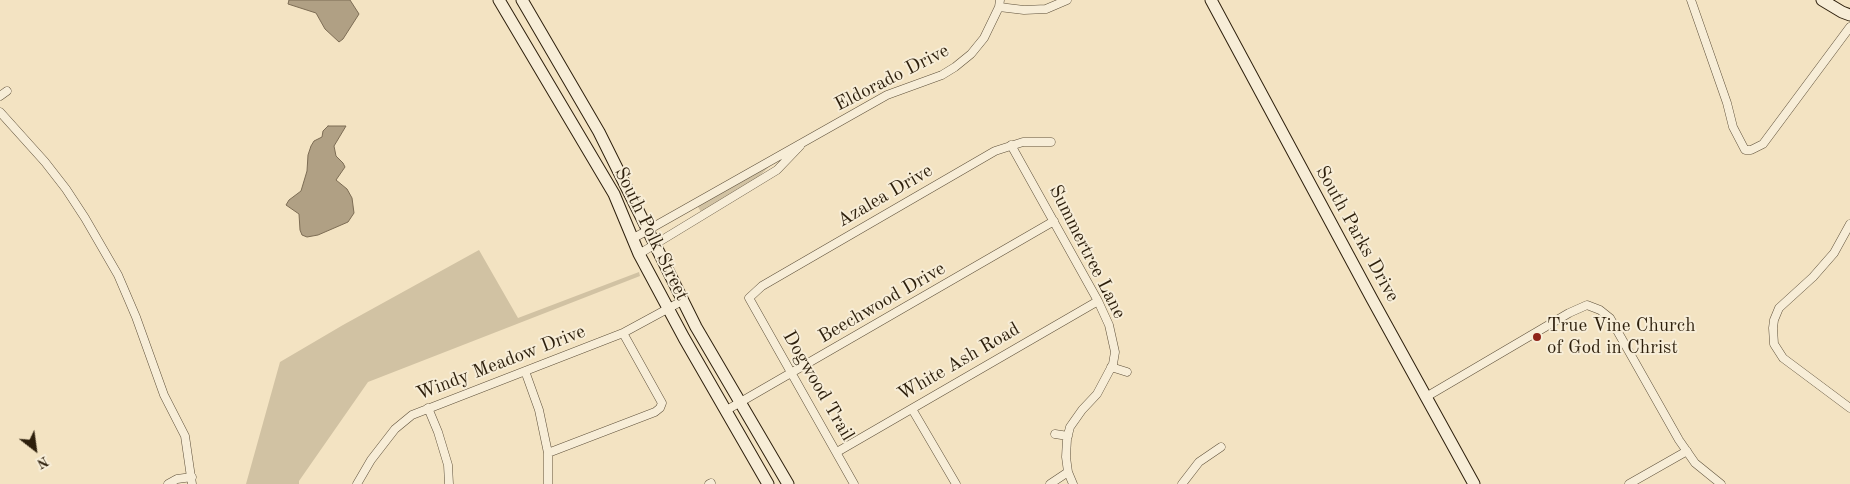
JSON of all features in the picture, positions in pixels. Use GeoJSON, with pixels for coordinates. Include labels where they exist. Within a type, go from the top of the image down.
{"type":"FeatureCollection","features":[{"type":"Feature","properties":{"kind":"main road","name":"South Polk Street"},"geometry":{"type":"LineString","coordinates":[[499,0],[614,194],[639,254],[768,484]]}},
{"type":"Feature","properties":{"kind":"main road","name":"South Polk Street"},"geometry":{"type":"LineString","coordinates":[[522,0],[599,132],[682,301],[788,484]]}},
{"type":"Feature","properties":{"kind":"main road","name":"South Parks Drive"},"geometry":{"type":"LineString","coordinates":[[1211,0],[1474,484]]}},
{"type":"Feature","properties":{"kind":"main road"},"geometry":{"type":"LineString","coordinates":[[1822,0],[1850,15]]}},
{"type":"Feature","properties":{"kind":"street"},"geometry":{"type":"LineString","coordinates":[[999,4],[1024,10],[1046,9],[1068,0]]}},
{"type":"Feature","properties":{"kind":"street"},"geometry":{"type":"LineString","coordinates":[[1691,0],[1727,103],[1733,127],[1745,150],[1751,150],[1763,144],[1850,27]]}},
{"type":"Feature","properties":{"kind":"street","name":"Eldorado Drive"},"geometry":{"type":"LineString","coordinates":[[632,239],[887,94],[942,75],[955,68],[971,54],[984,38],[999,4]]}},
{"type":"Feature","properties":{"kind":"street"},"geometry":{"type":"LineString","coordinates":[[0,96],[7,91]]}},
{"type":"Feature","properties":{"kind":"street"},"geometry":{"type":"LineString","coordinates":[[0,112],[45,162],[66,189],[118,275],[136,317],[164,395],[185,436],[192,480],[177,479],[168,484]]}},
{"type":"Feature","properties":{"kind":"street","name":"Eldorado Drive"},"geometry":{"type":"LineString","coordinates":[[639,254],[777,170],[806,140]]}},
{"type":"Feature","properties":{"kind":"street","name":"Azalea Drive"},"geometry":{"type":"LineString","coordinates":[[752,304],[749,298],[762,286],[995,152],[1023,142],[1051,142]]}},
{"type":"Feature","properties":{"kind":"street","name":"Summertree Lane"},"geometry":{"type":"LineString","coordinates":[[1011,145],[1098,301],[1109,325],[1114,352],[1111,367],[1097,394],[1070,427],[1066,457],[1068,472],[1073,484]]}},
{"type":"Feature","properties":{"kind":"street"},"geometry":{"type":"LineString","coordinates":[[689,206],[697,220]]}},
{"type":"Feature","properties":{"kind":"street","name":"Beechwood Drive"},"geometry":{"type":"LineString","coordinates":[[726,411],[1054,221]]}},
{"type":"Feature","properties":{"kind":"street"},"geometry":{"type":"LineString","coordinates":[[1850,224],[1834,253],[1779,308],[1773,328],[1774,344],[1783,358],[1850,408]]}},
{"type":"Feature","properties":{"kind":"street","name":"Windy Meadow Drive"},"geometry":{"type":"LineString","coordinates":[[357,484],[371,460],[395,429],[412,415],[623,333],[682,301]]}},
{"type":"Feature","properties":{"kind":"street","name":"White Ash Road"},"geometry":{"type":"LineString","coordinates":[[837,452],[1098,301]]}},
{"type":"Feature","properties":{"kind":"street","name":"Dogwood Trail"},"geometry":{"type":"LineString","coordinates":[[752,304],[854,484]]}},
{"type":"Feature","properties":{"kind":"street"},"geometry":{"type":"LineString","coordinates":[[1426,397],[1569,313],[1587,305],[1600,310],[1610,318],[1679,440],[1695,462],[1721,484]]}},
{"type":"Feature","properties":{"kind":"street"},"geometry":{"type":"LineString","coordinates":[[548,453],[647,416],[660,408],[662,403],[623,333]]}},
{"type":"Feature","properties":{"kind":"street"},"geometry":{"type":"LineString","coordinates":[[1111,367],[1127,372]]}},
{"type":"Feature","properties":{"kind":"street"},"geometry":{"type":"LineString","coordinates":[[525,370],[539,410],[548,453],[548,484]]}},
{"type":"Feature","properties":{"kind":"street"},"geometry":{"type":"LineString","coordinates":[[428,408],[448,464],[449,484]]}},
{"type":"Feature","properties":{"kind":"street"},"geometry":{"type":"LineString","coordinates":[[912,409],[956,484]]}},
{"type":"Feature","properties":{"kind":"street"},"geometry":{"type":"LineString","coordinates":[[1055,434],[1068,436]]}},
{"type":"Feature","properties":{"kind":"street"},"geometry":{"type":"LineString","coordinates":[[1182,484],[1199,462],[1221,447]]}},
{"type":"Feature","properties":{"kind":"street"},"geometry":{"type":"LineString","coordinates":[[1629,484],[1687,451]]}},
{"type":"Feature","properties":{"kind":"street"},"geometry":{"type":"LineString","coordinates":[[1050,484],[1068,472]]}},
{"type":"Feature","properties":{"kind":"shaded area"},"geometry":{"type":"Polygon","coordinates":[[[289,0],[350,0],[359,14],[343,39],[339,42],[325,29],[316,13],[288,4],[289,0]]]}},
{"type":"Feature","properties":{"kind":"shaded area"},"geometry":{"type":"Polygon","coordinates":[[[328,126],[346,126],[334,146],[336,156],[345,167],[336,180],[347,189],[352,198],[354,213],[348,222],[318,235],[307,237],[302,235],[300,230],[299,214],[286,205],[289,200],[301,191],[307,171],[308,155],[311,146],[314,141],[322,137],[323,131],[328,126]]]}},
{"type":"Feature","properties":{"kind":"shaded area"},"geometry":{"type":"Polygon","coordinates":[[[774,162],[756,179],[701,212],[697,205],[774,162]]]}},
{"type":"Feature","properties":{"kind":"shaded area"},"geometry":{"type":"Polygon","coordinates":[[[479,250],[518,318],[639,272],[640,276],[368,382],[299,481],[299,484],[246,484],[280,362],[479,250]]]}},
{"type":"Feature","properties":{"kind":"place","name":"True Vine Church of God in Christ"},"geometry":{"type":"Point","coordinates":[1537,337]}}]}
